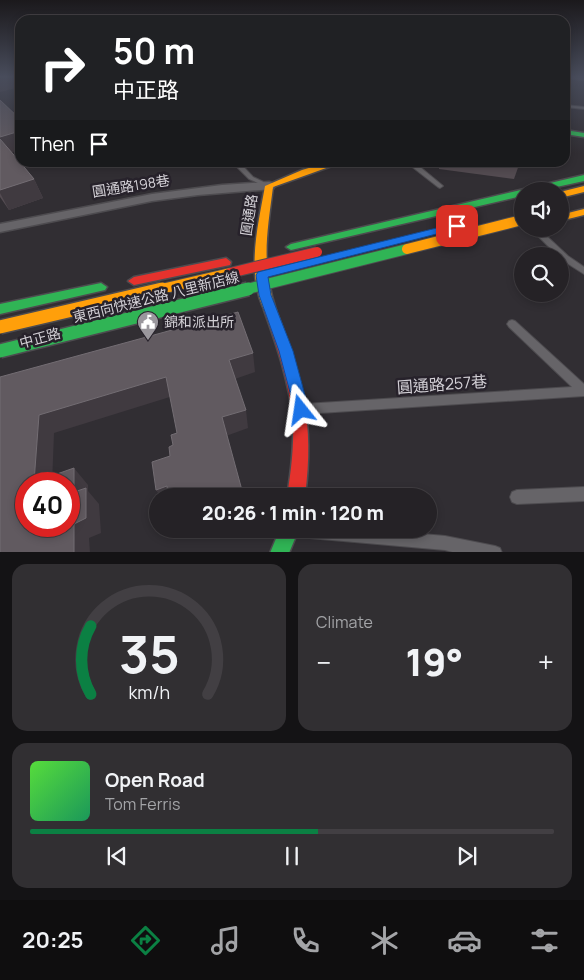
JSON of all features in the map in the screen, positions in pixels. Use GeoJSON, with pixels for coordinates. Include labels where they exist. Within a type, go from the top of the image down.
{"type":"FeatureCollection","features":[{"type":"Feature","properties":{"kind":"main road"},"geometry":{"type":"LineString","coordinates":[[570,133],[584,134]]}},
{"type":"Feature","properties":{"kind":"main road","name":"圓通路"},"geometry":{"type":"LineString","coordinates":[[298,488],[302,464],[301,410],[286,351],[265,295],[259,255],[260,234],[269,186],[322,167]]}},
{"type":"Feature","properties":{"kind":"main road"},"geometry":{"type":"LineString","coordinates":[[567,182],[584,178]]}},
{"type":"Feature","properties":{"kind":"main road"},"geometry":{"type":"LineString","coordinates":[[569,193],[584,189]]}},
{"type":"Feature","properties":{"kind":"main road"},"geometry":{"type":"LineString","coordinates":[[0,309],[259,255],[514,194]]}},
{"type":"Feature","properties":{"kind":"main road"},"geometry":{"type":"LineString","coordinates":[[569,198],[584,194]]}},
{"type":"Feature","properties":{"kind":"main road"},"geometry":{"type":"LineString","coordinates":[[569,208],[584,204]]}},
{"type":"Feature","properties":{"kind":"main road","name":"東西向快速公路 八里新店線"},"geometry":{"type":"LineString","coordinates":[[0,327],[514,206]]}},
{"type":"Feature","properties":{"kind":"main road","name":"中正路"},"geometry":{"type":"LineString","coordinates":[[0,342],[171,301],[262,275],[514,211]]}},
{"type":"Feature","properties":{"kind":"main road"},"geometry":{"type":"LineString","coordinates":[[569,216],[584,212]]}},
{"type":"Feature","properties":{"kind":"main road","name":"東西向快速公路 八里新店線"},"geometry":{"type":"LineString","coordinates":[[0,350],[514,222]]}},
{"type":"Feature","properties":{"kind":"main road"},"geometry":{"type":"LineString","coordinates":[[104,337],[514,230]]}},
{"type":"Feature","properties":{"kind":"main road"},"geometry":{"type":"LineString","coordinates":[[279,552],[286,538]]}},
{"type":"Feature","properties":{"kind":"street","name":"圓通路198巷"},"geometry":{"type":"LineString","coordinates":[[0,228],[23,225],[50,217],[124,202],[232,186],[269,186]]}},
{"type":"Feature","properties":{"kind":"lane"},"geometry":{"type":"LineString","coordinates":[[570,107],[584,108]]}},
{"type":"Feature","properties":{"kind":"lane"},"geometry":{"type":"LineString","coordinates":[[240,167],[252,178],[269,186]]}},
{"type":"Feature","properties":{"kind":"lane"},"geometry":{"type":"LineString","coordinates":[[415,167],[440,186]]}},
{"type":"Feature","properties":{"kind":"lane"},"geometry":{"type":"LineString","coordinates":[[543,237],[565,258],[584,271]]}},
{"type":"Feature","properties":{"kind":"lane"},"geometry":{"type":"LineString","coordinates":[[512,324],[584,391]]}},
{"type":"Feature","properties":{"kind":"lane","name":"圓通路257巷"},"geometry":{"type":"LineString","coordinates":[[301,410],[584,391]]}},
{"type":"Feature","properties":{"kind":"lane"},"geometry":{"type":"LineString","coordinates":[[517,497],[584,494]]}},
{"type":"Feature","properties":{"kind":"lane"},"geometry":{"type":"LineString","coordinates":[[390,538],[445,543],[495,552]]}},
{"type":"Feature","properties":{"kind":"building"},"geometry":{"type":"Polygon","coordinates":[[[0,102],[2,102],[15,114],[15,132],[0,137],[0,102]]]}},
{"type":"Feature","properties":{"kind":"building"},"geometry":{"type":"Polygon","coordinates":[[[0,139],[15,156],[15,167],[24,167],[34,179],[0,190],[0,139]]]}},
{"type":"Feature","properties":{"kind":"building"},"geometry":{"type":"Polygon","coordinates":[[[238,312],[253,353],[229,360],[246,410],[222,417],[241,488],[167,488],[167,486],[156,488],[152,462],[170,456],[169,447],[173,445],[171,435],[177,433],[166,377],[39,415],[35,472],[15,472],[15,537],[74,537],[74,552],[0,552],[0,377],[238,312]]]}},
{"type":"Feature","properties":{"kind":"building"},"geometry":{"type":"Polygon","coordinates":[[[74,468],[74,472],[63,472],[74,468]]]}},
{"type":"Feature","properties":{"kind":"building"},"geometry":{"type":"Polygon","coordinates":[[[86,488],[86,518],[80,521],[80,490],[86,488]]]}},
{"type":"Feature","properties":{"kind":"traffic: fast"},"geometry":{"type":"LineString","coordinates":[[570,133],[584,135]]}},
{"type":"Feature","properties":{"kind":"traffic: fast"},"geometry":{"type":"LineString","coordinates":[[567,182],[584,178]]}},
{"type":"Feature","properties":{"kind":"traffic: fast"},"geometry":{"type":"LineString","coordinates":[[291,247],[514,195]]}},
{"type":"Feature","properties":{"kind":"traffic: fast"},"geometry":{"type":"LineString","coordinates":[[0,351],[407,249]]}},
{"type":"Feature","properties":{"kind":"traffic: fast"},"geometry":{"type":"LineString","coordinates":[[0,309],[101,287]]}},
{"type":"Feature","properties":{"kind":"traffic: fast"},"geometry":{"type":"LineString","coordinates":[[279,552],[286,538]]}},
{"type":"Feature","properties":{"kind":"traffic: slow"},"geometry":{"type":"LineString","coordinates":[[270,310],[261,277],[260,262],[260,248],[269,186],[322,167]]}},
{"type":"Feature","properties":{"kind":"traffic: slow"},"geometry":{"type":"LineString","coordinates":[[569,193],[584,189]]}},
{"type":"Feature","properties":{"kind":"traffic: slow"},"geometry":{"type":"LineString","coordinates":[[569,216],[584,212]]}},
{"type":"Feature","properties":{"kind":"traffic: slow"},"geometry":{"type":"LineString","coordinates":[[407,249],[514,222]]}},
{"type":"Feature","properties":{"kind":"traffic: slow"},"geometry":{"type":"LineString","coordinates":[[0,327],[230,273]]}},
{"type":"Feature","properties":{"kind":"traffic: jam"},"geometry":{"type":"LineString","coordinates":[[230,273],[317,252]]}},
{"type":"Feature","properties":{"kind":"traffic: jam"},"geometry":{"type":"LineString","coordinates":[[134,281],[226,262]]}},
{"type":"Feature","properties":{"kind":"traffic: jam"},"geometry":{"type":"LineString","coordinates":[[270,310],[287,358],[298,401],[301,444],[297,488]]}},
{"type":"Feature","properties":{"kind":"place","name":"錦和派出所"},"geometry":{"type":"Point","coordinates":[148,341]}},
{"type":"Feature","properties":{"kind":"route"},"geometry":{"type":"LineString","coordinates":[[301,410],[286,351],[265,295],[262,275],[457,226]]}}]}
